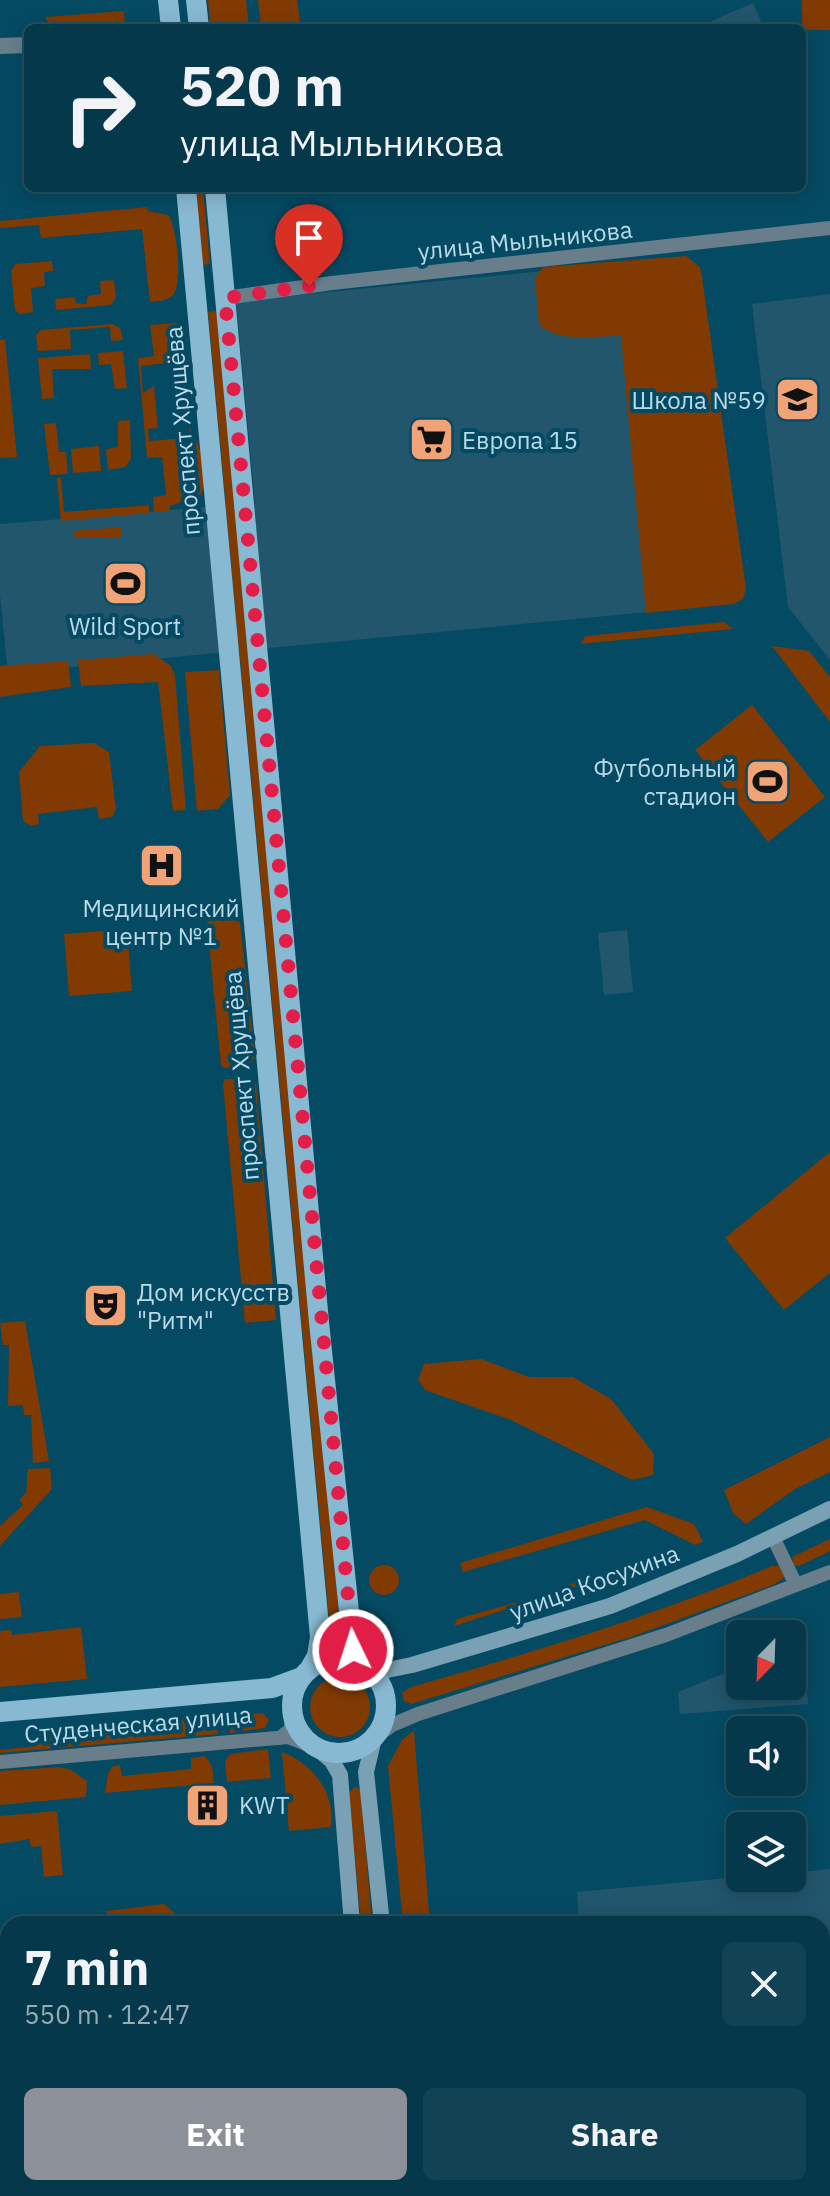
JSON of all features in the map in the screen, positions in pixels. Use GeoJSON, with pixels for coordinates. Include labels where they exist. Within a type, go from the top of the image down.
{"type":"FeatureCollection","features":[{"type":"Feature","properties":{"kind":"main road"},"geometry":{"type":"LineString","coordinates":[[168,0],[171,24]]}},
{"type":"Feature","properties":{"kind":"main road"},"geometry":{"type":"LineString","coordinates":[[196,0],[199,24]]}},
{"type":"Feature","properties":{"kind":"main road","name":"проспект Хрущёва"},"geometry":{"type":"LineString","coordinates":[[186,192],[318,1622],[320,1647],[305,1674]]}},
{"type":"Feature","properties":{"kind":"main road"},"geometry":{"type":"LineString","coordinates":[[215,192],[319,1322],[353,1650],[362,1665],[376,1677],[385,1695],[384,1722],[374,1738],[366,1772],[381,1916]]}},
{"type":"Feature","properties":{"kind":"main road"},"geometry":{"type":"LineString","coordinates":[[197,305],[225,298]]}},
{"type":"Feature","properties":{"kind":"main road","name":"улица Косухина"},"geometry":{"type":"LineString","coordinates":[[362,1665],[387,1670],[412,1665],[610,1606],[773,1537],[830,1509]]}},
{"type":"Feature","properties":{"kind":"main road"},"geometry":{"type":"LineString","coordinates":[[351,1916],[340,1775],[332,1761],[298,1730],[292,1712],[305,1674],[334,1659],[362,1665]]}},
{"type":"Feature","properties":{"kind":"main road","name":"Студенческая улица"},"geometry":{"type":"LineString","coordinates":[[0,1712],[272,1688],[305,1674]]}},
{"type":"Feature","properties":{"kind":"main road","name":"Студенческая улица"},"geometry":{"type":"LineString","coordinates":[[272,1688],[285,1694],[292,1712]]}},
{"type":"Feature","properties":{"kind":"main road"},"geometry":{"type":"LineString","coordinates":[[317,1748],[350,1753],[374,1738]]}},
{"type":"Feature","properties":{"kind":"street"},"geometry":{"type":"LineString","coordinates":[[0,46],[24,45]]}},
{"type":"Feature","properties":{"kind":"street","name":"улица Мыльникова"},"geometry":{"type":"LineString","coordinates":[[225,298],[345,281],[830,228]]}},
{"type":"Feature","properties":{"kind":"street"},"geometry":{"type":"LineString","coordinates":[[773,1537],[796,1585]]}},
{"type":"Feature","properties":{"kind":"street"},"geometry":{"type":"LineString","coordinates":[[374,1738],[392,1725],[418,1714],[653,1639],[830,1572]]}},
{"type":"Feature","properties":{"kind":"street","name":"Студенческая улица"},"geometry":{"type":"LineString","coordinates":[[280,1738],[290,1730],[292,1712]]}},
{"type":"Feature","properties":{"kind":"street","name":"Студенческая улица"},"geometry":{"type":"LineString","coordinates":[[0,1762],[280,1738],[298,1739],[317,1748]]}},
{"type":"Feature","properties":{"kind":"shaded area"},"geometry":{"type":"Polygon","coordinates":[[[208,0],[246,0],[249,24],[210,24],[208,0]]]}},
{"type":"Feature","properties":{"kind":"shaded area"},"geometry":{"type":"Polygon","coordinates":[[[258,0],[297,0],[300,24],[261,24],[258,0]]]}},
{"type":"Feature","properties":{"kind":"shaded area"},"geometry":{"type":"Polygon","coordinates":[[[802,0],[830,0],[830,30],[806,30],[806,24],[802,24],[802,0]]]}},
{"type":"Feature","properties":{"kind":"shaded area"},"geometry":{"type":"Polygon","coordinates":[[[753,3],[762,24],[708,24],[753,3]]]}},
{"type":"Feature","properties":{"kind":"shaded area"},"geometry":{"type":"Polygon","coordinates":[[[124,11],[125,24],[49,24],[45,17],[124,11]]]}},
{"type":"Feature","properties":{"kind":"shaded area"},"geometry":{"type":"Polygon","coordinates":[[[195,192],[203,192],[210,264],[202,265],[195,192]]]}},
{"type":"Feature","properties":{"kind":"shaded area"},"geometry":{"type":"Polygon","coordinates":[[[147,207],[148,211],[168,215],[176,242],[176,289],[171,297],[159,301],[150,302],[142,229],[41,238],[39,225],[0,228],[0,221],[147,207]]]}},
{"type":"Feature","properties":{"kind":"shaded area"},"geometry":{"type":"Polygon","coordinates":[[[686,256],[700,267],[702,277],[746,589],[743,599],[733,604],[646,613],[621,336],[577,337],[547,330],[539,324],[535,278],[543,267],[686,256]]]}},
{"type":"Feature","properties":{"kind":"shaded area"},"geometry":{"type":"Polygon","coordinates":[[[52,261],[53,271],[44,272],[45,286],[31,288],[33,312],[20,314],[15,310],[11,270],[16,264],[52,261]]]}},
{"type":"Feature","properties":{"kind":"shaded area"},"geometry":{"type":"Polygon","coordinates":[[[614,264],[648,612],[8,673],[0,595],[0,524],[255,503],[236,301],[614,264]]]}},
{"type":"Feature","properties":{"kind":"shaded area"},"geometry":{"type":"Polygon","coordinates":[[[114,280],[116,298],[110,305],[56,310],[55,299],[75,297],[76,303],[86,304],[88,296],[101,294],[100,281],[114,280]]]}},
{"type":"Feature","properties":{"kind":"shaded area","name":"Школа №59"},"geometry":{"type":"Polygon","coordinates":[[[830,294],[830,660],[788,607],[752,304],[830,294]]]}},
{"type":"Feature","properties":{"kind":"shaded area"},"geometry":{"type":"Polygon","coordinates":[[[219,310],[342,1649],[332,1650],[208,312],[219,310]]]}},
{"type":"Feature","properties":{"kind":"shaded area"},"geometry":{"type":"Polygon","coordinates":[[[177,323],[187,329],[180,333],[181,340],[188,339],[179,384],[175,362],[141,366],[143,393],[154,386],[158,428],[148,429],[149,441],[186,438],[191,499],[170,506],[170,511],[154,512],[153,497],[166,495],[162,457],[147,458],[138,358],[154,356],[150,325],[177,323]]]}},
{"type":"Feature","properties":{"kind":"shaded area"},"geometry":{"type":"Polygon","coordinates":[[[112,324],[120,328],[123,340],[111,341],[110,327],[70,330],[71,349],[38,351],[36,335],[41,330],[112,324]]]}},
{"type":"Feature","properties":{"kind":"shaded area"},"geometry":{"type":"Polygon","coordinates":[[[5,339],[17,457],[0,458],[0,340],[5,339]]]}},
{"type":"Feature","properties":{"kind":"shaded area"},"geometry":{"type":"Polygon","coordinates":[[[123,351],[127,388],[115,389],[111,364],[99,365],[98,353],[123,351]]]}},
{"type":"Feature","properties":{"kind":"shaded area"},"geometry":{"type":"Polygon","coordinates":[[[90,354],[91,369],[52,369],[54,398],[42,399],[38,358],[90,354]]]}},
{"type":"Feature","properties":{"kind":"shaded area"},"geometry":{"type":"Polygon","coordinates":[[[130,420],[131,459],[125,467],[108,470],[106,449],[118,447],[118,421],[130,420]]]}},
{"type":"Feature","properties":{"kind":"shaded area"},"geometry":{"type":"Polygon","coordinates":[[[56,423],[59,452],[66,452],[68,474],[50,475],[44,424],[56,423]]]}},
{"type":"Feature","properties":{"kind":"shaded area"},"geometry":{"type":"Polygon","coordinates":[[[189,427],[202,455],[205,476],[201,495],[195,503],[189,427]]]}},
{"type":"Feature","properties":{"kind":"shaded area"},"geometry":{"type":"Polygon","coordinates":[[[99,446],[101,471],[73,473],[71,449],[99,446]]]}},
{"type":"Feature","properties":{"kind":"shaded area"},"geometry":{"type":"Polygon","coordinates":[[[57,478],[61,478],[64,512],[149,505],[149,513],[61,521],[57,478]]]}},
{"type":"Feature","properties":{"kind":"shaded area"},"geometry":{"type":"Polygon","coordinates":[[[121,527],[122,537],[74,538],[73,531],[121,527]]]}},
{"type":"Feature","properties":{"kind":"shaded area"},"geometry":{"type":"Polygon","coordinates":[[[724,622],[733,629],[580,644],[586,636],[724,622]]]}},
{"type":"Feature","properties":{"kind":"shaded area"},"geometry":{"type":"Polygon","coordinates":[[[772,646],[809,651],[830,677],[830,722],[772,646]]]}},
{"type":"Feature","properties":{"kind":"shaded area"},"geometry":{"type":"Polygon","coordinates":[[[154,654],[171,666],[175,676],[186,810],[173,811],[158,682],[81,686],[78,660],[154,654]]]}},
{"type":"Feature","properties":{"kind":"shaded area"},"geometry":{"type":"Polygon","coordinates":[[[68,661],[71,687],[0,697],[0,666],[68,661]]]}},
{"type":"Feature","properties":{"kind":"shaded area"},"geometry":{"type":"Polygon","coordinates":[[[219,670],[230,795],[218,809],[197,811],[185,672],[219,670]]]}},
{"type":"Feature","properties":{"kind":"shaded area","name":"Футбольный стадион"},"geometry":{"type":"Polygon","coordinates":[[[752,705],[825,797],[768,842],[695,750],[752,705]]]}},
{"type":"Feature","properties":{"kind":"shaded area"},"geometry":{"type":"Polygon","coordinates":[[[94,743],[109,752],[116,809],[112,817],[99,819],[97,807],[38,814],[39,824],[31,826],[23,821],[19,772],[40,746],[94,743]]]}},
{"type":"Feature","properties":{"kind":"shaded area"},"geometry":{"type":"Polygon","coordinates":[[[215,914],[230,914],[240,923],[255,1058],[248,1065],[224,1068],[221,1065],[207,923],[215,914]]]}},
{"type":"Feature","properties":{"kind":"shaded area"},"geometry":{"type":"Polygon","coordinates":[[[127,929],[132,991],[69,996],[64,934],[127,929]]]}},
{"type":"Feature","properties":{"kind":"shaded area"},"geometry":{"type":"Polygon","coordinates":[[[627,930],[633,992],[604,995],[598,933],[627,930]]]}},
{"type":"Feature","properties":{"kind":"shaded area"},"geometry":{"type":"Polygon","coordinates":[[[248,1078],[256,1084],[276,1320],[245,1323],[223,1084],[225,1079],[248,1078]]]}},
{"type":"Feature","properties":{"kind":"shaded area"},"geometry":{"type":"Polygon","coordinates":[[[830,1152],[830,1273],[784,1310],[725,1238],[830,1152]]]}},
{"type":"Feature","properties":{"kind":"shaded area"},"geometry":{"type":"Polygon","coordinates":[[[25,1321],[49,1461],[33,1463],[31,1415],[24,1415],[23,1405],[8,1406],[9,1345],[3,1345],[0,1323],[25,1321]]]}},
{"type":"Feature","properties":{"kind":"shaded area"},"geometry":{"type":"Polygon","coordinates":[[[481,1359],[529,1377],[573,1377],[611,1399],[654,1454],[653,1475],[632,1480],[511,1420],[425,1390],[418,1380],[424,1364],[481,1359]]]}},
{"type":"Feature","properties":{"kind":"shaded area"},"geometry":{"type":"Polygon","coordinates":[[[830,1437],[830,1472],[795,1489],[746,1524],[733,1513],[724,1490],[830,1437]]]}},
{"type":"Feature","properties":{"kind":"shaded area"},"geometry":{"type":"Polygon","coordinates":[[[50,1468],[52,1489],[0,1546],[0,1526],[23,1505],[19,1500],[26,1493],[28,1469],[50,1468]]]}},
{"type":"Feature","properties":{"kind":"shaded area"},"geometry":{"type":"Polygon","coordinates":[[[647,1507],[694,1524],[703,1542],[695,1545],[645,1520],[463,1572],[460,1563],[647,1507]]]}},
{"type":"Feature","properties":{"kind":"shaded area"},"geometry":{"type":"Polygon","coordinates":[[[830,1539],[830,1551],[799,1566],[794,1565],[792,1557],[830,1539]]]}},
{"type":"Feature","properties":{"kind":"shaded area"},"geometry":{"type":"Polygon","coordinates":[[[666,1550],[669,1557],[454,1626],[457,1619],[535,1597],[666,1550]]]}},
{"type":"Feature","properties":{"kind":"shaded area"},"geometry":{"type":"Polygon","coordinates":[[[384,1565],[390,1566],[398,1574],[398,1586],[390,1594],[384,1595],[378,1594],[370,1586],[369,1580],[370,1574],[378,1566],[384,1565]]]}},
{"type":"Feature","properties":{"kind":"shaded area"},"geometry":{"type":"Polygon","coordinates":[[[779,1566],[785,1577],[773,1585],[631,1637],[411,1704],[404,1701],[402,1693],[411,1687],[593,1632],[779,1566]]]}},
{"type":"Feature","properties":{"kind":"shaded area"},"geometry":{"type":"Polygon","coordinates":[[[19,1592],[22,1617],[0,1619],[0,1594],[19,1592]]]}},
{"type":"Feature","properties":{"kind":"shaded area"},"geometry":{"type":"Polygon","coordinates":[[[81,1627],[87,1679],[0,1687],[0,1631],[11,1630],[12,1635],[81,1627]]]}},
{"type":"Feature","properties":{"kind":"shaded area"},"geometry":{"type":"Polygon","coordinates":[[[726,1673],[726,1700],[806,1700],[807,1689],[808,1704],[680,1714],[678,1692],[726,1673]]]}},
{"type":"Feature","properties":{"kind":"shaded area"},"geometry":{"type":"Polygon","coordinates":[[[340,1677],[352,1679],[361,1686],[368,1695],[368,1719],[361,1728],[352,1735],[340,1737],[328,1735],[319,1728],[312,1719],[310,1707],[312,1695],[319,1686],[328,1679],[340,1677]]]}},
{"type":"Feature","properties":{"kind":"shaded area"},"geometry":{"type":"Polygon","coordinates":[[[263,1713],[269,1720],[265,1728],[230,1733],[227,1715],[263,1713]]]}},
{"type":"Feature","properties":{"kind":"shaded area"},"geometry":{"type":"Polygon","coordinates":[[[216,1716],[218,1734],[0,1753],[0,1750],[29,1747],[60,1731],[216,1716]]]}},
{"type":"Feature","properties":{"kind":"shaded area"},"geometry":{"type":"Polygon","coordinates":[[[414,1730],[429,1916],[402,1916],[388,1766],[402,1740],[414,1730]]]}},
{"type":"Feature","properties":{"kind":"shaded area"},"geometry":{"type":"Polygon","coordinates":[[[268,1749],[271,1778],[227,1782],[225,1762],[230,1754],[268,1749]]]}},
{"type":"Feature","properties":{"kind":"shaded area"},"geometry":{"type":"Polygon","coordinates":[[[282,1752],[303,1764],[320,1781],[330,1802],[331,1827],[289,1831],[282,1752]]]}},
{"type":"Feature","properties":{"kind":"shaded area"},"geometry":{"type":"Polygon","coordinates":[[[205,1756],[212,1766],[214,1783],[105,1793],[108,1773],[113,1766],[120,1765],[122,1776],[191,1769],[191,1758],[205,1756]]]}},
{"type":"Feature","properties":{"kind":"shaded area"},"geometry":{"type":"Polygon","coordinates":[[[60,1767],[71,1770],[87,1781],[86,1797],[0,1805],[0,1771],[60,1767]]]}},
{"type":"Feature","properties":{"kind":"shaded area"},"geometry":{"type":"Polygon","coordinates":[[[355,1786],[361,1791],[371,1916],[360,1916],[349,1793],[355,1786]]]}},
{"type":"Feature","properties":{"kind":"shaded area"},"geometry":{"type":"Polygon","coordinates":[[[57,1811],[63,1875],[44,1877],[41,1846],[31,1847],[29,1839],[0,1844],[0,1816],[57,1811]]]}},
{"type":"Feature","properties":{"kind":"shaded area"},"geometry":{"type":"Polygon","coordinates":[[[830,1869],[830,1916],[578,1916],[577,1892],[726,1878],[726,1892],[806,1892],[806,1872],[830,1869]]]}},
{"type":"Feature","properties":{"kind":"shaded area"},"geometry":{"type":"Polygon","coordinates":[[[164,1904],[178,1916],[109,1916],[106,1911],[164,1904]]]}},
{"type":"Feature","properties":{"kind":"place","name":"Школа №59"},"geometry":{"type":"Point","coordinates":[797,400]}},
{"type":"Feature","properties":{"kind":"place","name":"Европа 15"},"geometry":{"type":"Point","coordinates":[431,440]}},
{"type":"Feature","properties":{"kind":"place","name":"Wild Sport"},"geometry":{"type":"Point","coordinates":[125,584]}},
{"type":"Feature","properties":{"kind":"place","name":"Футбольный стадион"},"geometry":{"type":"Point","coordinates":[767,782]}},
{"type":"Feature","properties":{"kind":"place","name":"Медицинский центр №1"},"geometry":{"type":"Point","coordinates":[161,866]}},
{"type":"Feature","properties":{"kind":"place","name":"Дом искусств \"Ритм\""},"geometry":{"type":"Point","coordinates":[106,1306]}},
{"type":"Feature","properties":{"kind":"place","name":"KWT"},"geometry":{"type":"Point","coordinates":[208,1805]}},
{"type":"Feature","properties":{"kind":"route"},"geometry":{"type":"LineString","coordinates":[[309,286],[225,298],[319,1322],[353,1650]]}}]}
